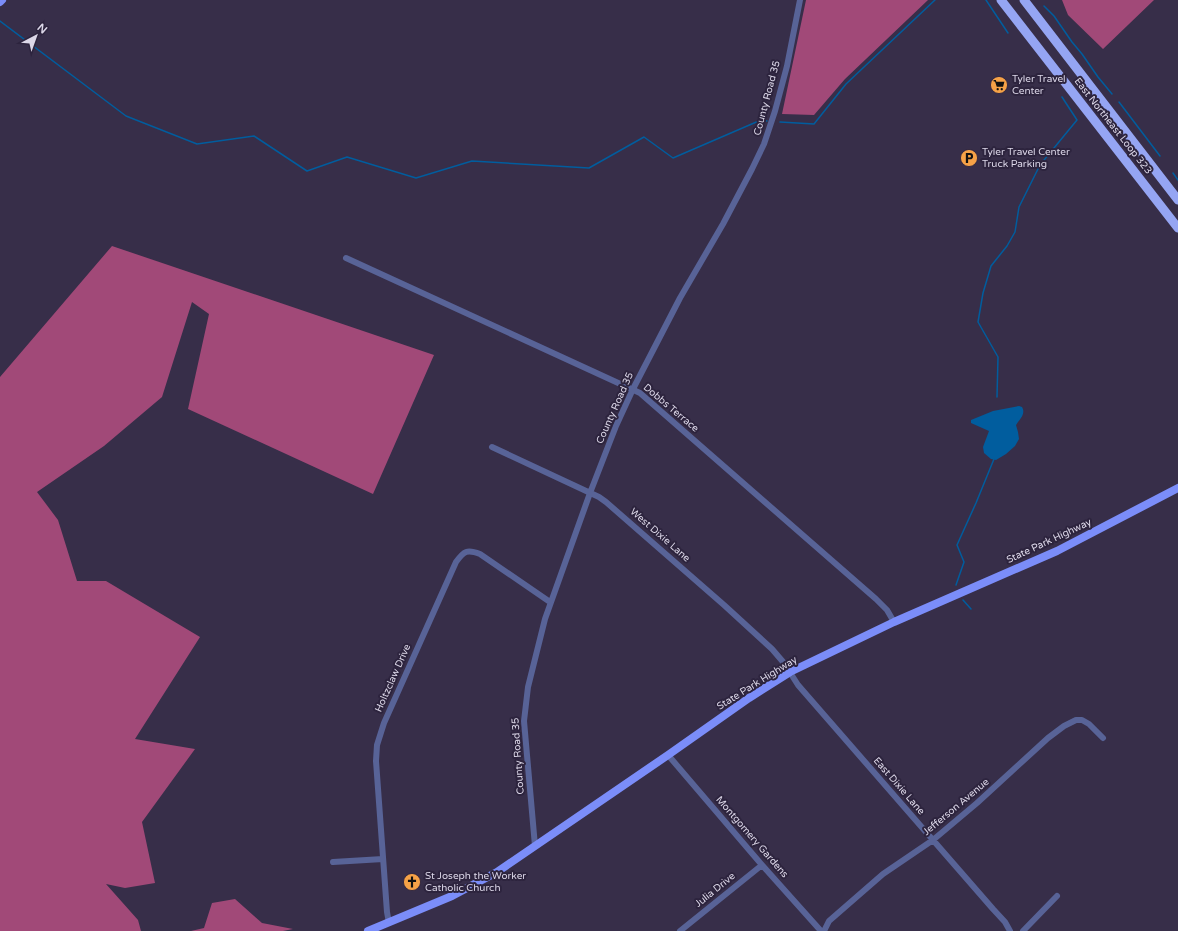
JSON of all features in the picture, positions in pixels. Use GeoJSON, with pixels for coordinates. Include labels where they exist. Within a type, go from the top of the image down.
{"type":"FeatureCollection","features":[{"type":"Feature","properties":{"kind":"highway","name":"East Northeast Loop 323"},"geometry":{"type":"LineString","coordinates":[[1001,0],[1178,228]]}},
{"type":"Feature","properties":{"kind":"highway","name":"East Northeast Loop 323"},"geometry":{"type":"LineString","coordinates":[[1024,0],[1178,200]]}},
{"type":"Feature","properties":{"kind":"highway"},"geometry":{"type":"LineString","coordinates":[[1065,83],[1079,72]]}},
{"type":"Feature","properties":{"kind":"highway"},"geometry":{"type":"LineString","coordinates":[[1145,185],[1158,174]]}},
{"type":"Feature","properties":{"kind":"main road","name":"State Park Highway"},"geometry":{"type":"LineString","coordinates":[[368,931],[465,890],[512,862],[749,698],[790,672],[894,622],[1057,551],[1178,488]]}},
{"type":"Feature","properties":{"kind":"street","name":"County Road 35"},"geometry":{"type":"LineString","coordinates":[[535,846],[524,721],[528,687],[541,631],[550,602],[616,426],[633,389],[680,298],[752,169],[764,144],[783,81],[800,0]]}},
{"type":"Feature","properties":{"kind":"street","name":"Dobbs Terrace"},"geometry":{"type":"LineString","coordinates":[[346,258],[633,389],[645,397],[876,599],[887,610],[894,622]]}},
{"type":"Feature","properties":{"kind":"street","name":"West Dixie Lane"},"geometry":{"type":"LineString","coordinates":[[492,447],[599,497],[611,506],[728,609],[778,656],[790,672]]}},
{"type":"Feature","properties":{"kind":"street","name":"Holtzclaw Drive"},"geometry":{"type":"LineString","coordinates":[[389,922],[376,762],[378,738],[456,562],[462,555],[469,551],[480,554],[550,602]]}},
{"type":"Feature","properties":{"kind":"street","name":"East Dixie Lane"},"geometry":{"type":"LineString","coordinates":[[790,672],[798,685],[1005,922],[1010,931]]}},
{"type":"Feature","properties":{"kind":"street","name":"Jefferson Avenue"},"geometry":{"type":"LineString","coordinates":[[823,931],[829,921],[883,874],[933,840],[977,803],[1048,738],[1070,722],[1082,720],[1089,724],[1102,738]]}},
{"type":"Feature","properties":{"kind":"street","name":"Montgomery Gardens"},"geometry":{"type":"LineString","coordinates":[[668,755],[762,865],[823,931]]}},
{"type":"Feature","properties":{"kind":"street"},"geometry":{"type":"LineString","coordinates":[[333,862],[383,859]]}},
{"type":"Feature","properties":{"kind":"street","name":"Julia Drive"},"geometry":{"type":"LineString","coordinates":[[680,931],[762,865]]}},
{"type":"Feature","properties":{"kind":"street"},"geometry":{"type":"LineString","coordinates":[[1023,931],[1057,896]]}},
{"type":"Feature","properties":{"kind":"shaded area"},"geometry":{"type":"Polygon","coordinates":[[[806,0],[928,0],[845,79],[814,115],[782,114],[806,0]]]}},
{"type":"Feature","properties":{"kind":"shaded area"},"geometry":{"type":"Polygon","coordinates":[[[1062,0],[1154,0],[1103,49],[1068,15],[1062,0]]]}},
{"type":"Feature","properties":{"kind":"shaded area"},"geometry":{"type":"Polygon","coordinates":[[[112,246],[434,355],[373,494],[188,409],[209,314],[192,302],[162,397],[104,446],[37,492],[58,520],[77,581],[106,581],[200,637],[135,739],[195,749],[142,822],[155,883],[125,888],[106,884],[138,920],[141,931],[0,931],[0,377],[112,246]]]}},
{"type":"Feature","properties":{"kind":"shaded area"},"geometry":{"type":"Polygon","coordinates":[[[235,899],[262,923],[293,929],[283,931],[191,931],[204,928],[212,903],[235,899]]]}},
{"type":"Feature","properties":{"kind":"water"},"geometry":{"type":"Polygon","coordinates":[[[1019,406],[1022,407],[1023,412],[1016,425],[1019,439],[1015,446],[1006,454],[996,460],[991,459],[984,453],[983,447],[989,431],[971,423],[971,420],[993,411],[1019,406]]]}},
{"type":"Feature","properties":{"kind":"waterway"},"geometry":{"type":"LineString","coordinates":[[780,122],[814,124],[846,84],[935,0]]}},
{"type":"Feature","properties":{"kind":"waterway"},"geometry":{"type":"LineString","coordinates":[[986,0],[1008,33]]}},
{"type":"Feature","properties":{"kind":"waterway"},"geometry":{"type":"LineString","coordinates":[[1044,6],[1054,16],[1112,94]]}},
{"type":"Feature","properties":{"kind":"waterway"},"geometry":{"type":"LineString","coordinates":[[0,21],[126,116],[197,144],[254,136],[307,171],[347,157],[416,178],[472,161],[589,168],[644,137],[673,158],[761,120],[767,121]]}},
{"type":"Feature","properties":{"kind":"waterway"},"geometry":{"type":"LineString","coordinates":[[997,397],[998,357],[978,322],[983,293],[991,266],[1007,246],[1015,232],[1019,207],[1040,165],[1077,120],[1062,97]]}},
{"type":"Feature","properties":{"kind":"waterway"},"geometry":{"type":"LineString","coordinates":[[1119,102],[1160,156]]}},
{"type":"Feature","properties":{"kind":"waterway"},"geometry":{"type":"LineString","coordinates":[[1173,173],[1178,180]]}},
{"type":"Feature","properties":{"kind":"waterway"},"geometry":{"type":"LineString","coordinates":[[956,585],[964,562],[957,545],[994,459]]}},
{"type":"Feature","properties":{"kind":"waterway"},"geometry":{"type":"LineString","coordinates":[[963,600],[971,609]]}},
{"type":"Feature","properties":{"kind":"place","name":"Tyler Travel Center"},"geometry":{"type":"Point","coordinates":[999,85]}},
{"type":"Feature","properties":{"kind":"place","name":"Tyler Travel Center Truck Parking"},"geometry":{"type":"Point","coordinates":[969,158]}},
{"type":"Feature","properties":{"kind":"place","name":"St Joseph the Worker Catholic Church"},"geometry":{"type":"Point","coordinates":[412,882]}}]}
